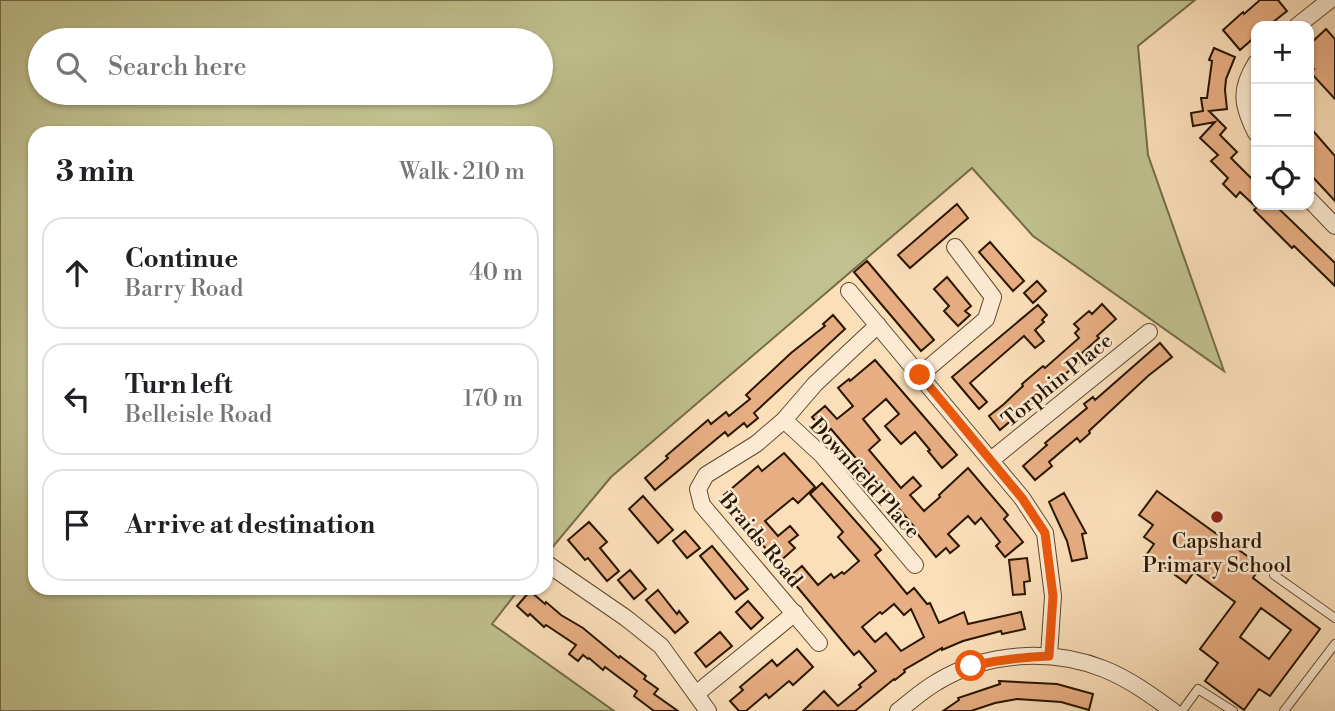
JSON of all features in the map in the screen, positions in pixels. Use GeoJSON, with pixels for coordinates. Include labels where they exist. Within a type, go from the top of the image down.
{"type":"FeatureCollection","features":[{"type":"Feature","properties":{"kind":"street"},"geometry":{"type":"LineString","coordinates":[[1305,21],[1331,4]]}},
{"type":"Feature","properties":{"kind":"street"},"geometry":{"type":"LineString","coordinates":[[1251,72],[1243,94],[1251,122]]}},
{"type":"Feature","properties":{"kind":"street"},"geometry":{"type":"LineString","coordinates":[[1314,204],[1335,226]]}},
{"type":"Feature","properties":{"kind":"street"},"geometry":{"type":"LineString","coordinates":[[920,375],[986,319],[993,297],[956,247]]}},
{"type":"Feature","properties":{"kind":"street"},"geometry":{"type":"LineString","coordinates":[[849,291],[992,460],[1045,533],[1053,596],[1049,656]]}},
{"type":"Feature","properties":{"kind":"street","name":"Braids Road"},"geometry":{"type":"LineString","coordinates":[[819,643],[702,505],[698,489],[706,475],[756,444],[784,421],[815,384],[878,326]]}},
{"type":"Feature","properties":{"kind":"street","name":"Torphin Place"},"geometry":{"type":"LineString","coordinates":[[992,460],[1149,332]]}},
{"type":"Feature","properties":{"kind":"street","name":"Downfield Place"},"geometry":{"type":"LineString","coordinates":[[784,421],[821,455],[915,565]]}},
{"type":"Feature","properties":{"kind":"street"},"geometry":{"type":"LineString","coordinates":[[553,568],[626,618],[661,646],[708,711]]}},
{"type":"Feature","properties":{"kind":"street"},"geometry":{"type":"LineString","coordinates":[[696,694],[794,613]]}},
{"type":"Feature","properties":{"kind":"street"},"geometry":{"type":"LineString","coordinates":[[898,711],[937,682],[971,666],[997,660],[1049,656],[1075,660],[1103,669],[1132,683],[1173,711]]}},
{"type":"Feature","properties":{"kind":"lane"},"geometry":{"type":"LineString","coordinates":[[1274,575],[1335,618]]}},
{"type":"Feature","properties":{"kind":"lane"},"geometry":{"type":"LineString","coordinates":[[1284,711],[1335,644]]}},
{"type":"Feature","properties":{"kind":"lane"},"geometry":{"type":"LineString","coordinates":[[1182,711],[1198,689],[1233,711]]}},
{"type":"Feature","properties":{"kind":"green space"},"geometry":{"type":"Polygon","coordinates":[[[0,0],[1195,0],[1138,46],[1148,155],[1224,371],[1033,236],[972,168],[611,477],[553,547],[553,126],[28,126],[28,595],[515,595],[492,624],[614,711],[0,711],[0,0]]]}},
{"type":"Feature","properties":{"kind":"building"},"geometry":{"type":"Polygon","coordinates":[[[1260,0],[1278,0],[1287,11],[1274,21],[1251,21],[1251,40],[1240,50],[1223,30],[1243,12],[1244,14],[1260,0]]]}},
{"type":"Feature","properties":{"kind":"building"},"geometry":{"type":"Polygon","coordinates":[[[1326,29],[1335,39],[1335,99],[1314,76],[1314,40],[1326,29]]]}},
{"type":"Feature","properties":{"kind":"building"},"geometry":{"type":"Polygon","coordinates":[[[1214,48],[1235,57],[1226,79],[1227,109],[1209,111],[1226,128],[1220,135],[1237,152],[1231,158],[1251,178],[1251,202],[1240,192],[1236,197],[1223,184],[1228,178],[1211,161],[1218,155],[1200,138],[1215,122],[1193,126],[1191,113],[1203,111],[1201,98],[1207,98],[1212,61],[1209,60],[1214,48]]]}},
{"type":"Feature","properties":{"kind":"building"},"geometry":{"type":"Polygon","coordinates":[[[1314,132],[1335,156],[1335,201],[1314,178],[1314,132]]]}},
{"type":"Feature","properties":{"kind":"building"},"geometry":{"type":"Polygon","coordinates":[[[957,204],[968,218],[910,268],[898,255],[957,204]]]}},
{"type":"Feature","properties":{"kind":"building"},"geometry":{"type":"Polygon","coordinates":[[[1254,210],[1280,210],[1335,263],[1335,286],[1294,246],[1292,248],[1254,210]]]}},
{"type":"Feature","properties":{"kind":"building"},"geometry":{"type":"Polygon","coordinates":[[[990,242],[1024,281],[1013,291],[979,252],[990,242]]]}},
{"type":"Feature","properties":{"kind":"building"},"geometry":{"type":"Polygon","coordinates":[[[867,261],[934,340],[921,351],[854,272],[867,261]]]}},
{"type":"Feature","properties":{"kind":"building"},"geometry":{"type":"Polygon","coordinates":[[[947,277],[971,306],[965,311],[970,315],[958,326],[944,311],[949,306],[934,289],[947,277]]]}},
{"type":"Feature","properties":{"kind":"building"},"geometry":{"type":"Polygon","coordinates":[[[1037,281],[1046,291],[1033,303],[1024,293],[1037,281]]]}},
{"type":"Feature","properties":{"kind":"building"},"geometry":{"type":"Polygon","coordinates":[[[1102,304],[1116,319],[1081,354],[1084,358],[1000,430],[989,416],[1023,386],[1022,384],[1079,338],[1075,333],[1079,329],[1074,324],[1089,311],[1092,314],[1102,304]]]}},
{"type":"Feature","properties":{"kind":"building"},"geometry":{"type":"Polygon","coordinates":[[[1038,305],[1047,315],[1035,330],[1044,341],[1035,348],[1024,336],[970,383],[987,402],[979,409],[952,377],[1038,305]]]}},
{"type":"Feature","properties":{"kind":"building"},"geometry":{"type":"Polygon","coordinates":[[[833,315],[845,329],[754,413],[758,418],[747,427],[744,423],[728,436],[725,432],[655,490],[645,478],[668,458],[666,456],[708,420],[711,424],[726,412],[729,416],[750,399],[746,395],[825,326],[823,324],[833,315]]]}},
{"type":"Feature","properties":{"kind":"building"},"geometry":{"type":"Polygon","coordinates":[[[1160,343],[1172,357],[1148,376],[1080,442],[1077,438],[1049,462],[1052,466],[1035,480],[1023,466],[1047,445],[1045,443],[1087,408],[1084,404],[1093,397],[1095,400],[1160,343]]]}},
{"type":"Feature","properties":{"kind":"building"},"geometry":{"type":"Polygon","coordinates":[[[875,360],[957,455],[942,468],[915,432],[901,444],[885,426],[899,414],[886,399],[863,419],[880,440],[869,450],[901,488],[913,477],[921,486],[910,495],[924,511],[968,468],[1008,515],[1004,519],[1023,542],[1005,557],[996,546],[1000,542],[981,518],[975,524],[968,516],[948,534],[959,546],[950,553],[946,548],[936,557],[915,531],[917,530],[831,429],[826,433],[812,417],[825,406],[837,419],[853,406],[838,388],[875,360]]]}},
{"type":"Feature","properties":{"kind":"building"},"geometry":{"type":"Polygon","coordinates":[[[784,453],[815,487],[798,503],[793,498],[765,521],[778,536],[790,526],[798,535],[789,542],[795,548],[778,563],[750,530],[753,528],[724,495],[758,466],[762,471],[784,453]]]}},
{"type":"Feature","properties":{"kind":"building"},"geometry":{"type":"Polygon","coordinates":[[[822,483],[881,550],[875,555],[907,594],[914,588],[927,604],[930,603],[939,623],[964,612],[968,624],[1021,612],[1025,629],[1002,634],[1001,631],[942,648],[904,670],[905,672],[855,711],[803,711],[824,691],[838,706],[876,671],[859,651],[854,655],[789,577],[802,566],[818,585],[831,574],[834,578],[842,572],[844,574],[859,561],[838,537],[843,532],[810,494],[822,483]],[[894,604],[862,627],[875,642],[886,633],[901,651],[924,637],[911,609],[904,615],[894,604]]]}},
{"type":"Feature","properties":{"kind":"building"},"geometry":{"type":"Polygon","coordinates":[[[1157,491],[1261,566],[1253,578],[1320,629],[1270,696],[1259,689],[1244,710],[1205,681],[1218,663],[1200,649],[1235,602],[1194,572],[1186,583],[1147,554],[1154,544],[1144,537],[1153,525],[1139,515],[1157,491]],[[1261,608],[1240,637],[1269,659],[1291,630],[1261,608]]]}},
{"type":"Feature","properties":{"kind":"building"},"geometry":{"type":"Polygon","coordinates":[[[1064,493],[1086,533],[1082,534],[1087,558],[1072,561],[1067,541],[1049,502],[1064,493]]]}},
{"type":"Feature","properties":{"kind":"building"},"geometry":{"type":"Polygon","coordinates":[[[643,496],[673,530],[658,543],[629,509],[643,496]]]}},
{"type":"Feature","properties":{"kind":"building"},"geometry":{"type":"Polygon","coordinates":[[[589,522],[607,542],[600,548],[619,571],[607,581],[568,540],[589,522]]]}},
{"type":"Feature","properties":{"kind":"building"},"geometry":{"type":"Polygon","coordinates":[[[685,531],[700,548],[687,558],[673,541],[685,531]]]}},
{"type":"Feature","properties":{"kind":"building"},"geometry":{"type":"Polygon","coordinates":[[[712,546],[748,589],[735,599],[700,556],[712,546]]]}},
{"type":"Feature","properties":{"kind":"building"},"geometry":{"type":"Polygon","coordinates":[[[1027,558],[1030,581],[1024,582],[1025,594],[1013,595],[1009,560],[1027,558]]]}},
{"type":"Feature","properties":{"kind":"building"},"geometry":{"type":"Polygon","coordinates":[[[630,570],[646,589],[634,599],[618,580],[630,570]]]}},
{"type":"Feature","properties":{"kind":"building"},"geometry":{"type":"Polygon","coordinates":[[[658,590],[677,614],[679,611],[688,622],[675,633],[646,600],[658,590]]]}},
{"type":"Feature","properties":{"kind":"building"},"geometry":{"type":"Polygon","coordinates":[[[527,595],[535,595],[545,604],[546,602],[646,676],[644,679],[658,689],[654,694],[678,711],[654,711],[634,696],[637,691],[605,667],[603,670],[583,655],[578,661],[569,654],[576,645],[546,625],[544,627],[517,606],[527,595]]]}},
{"type":"Feature","properties":{"kind":"building"},"geometry":{"type":"Polygon","coordinates":[[[748,601],[763,618],[751,629],[736,612],[748,601]]]}},
{"type":"Feature","properties":{"kind":"building"},"geometry":{"type":"Polygon","coordinates":[[[720,632],[732,646],[706,667],[695,653],[720,632]]]}},
{"type":"Feature","properties":{"kind":"building"},"geometry":{"type":"Polygon","coordinates":[[[797,649],[813,667],[793,685],[789,681],[769,698],[766,694],[746,711],[739,711],[730,701],[743,690],[740,687],[772,660],[777,666],[797,649]]]}},
{"type":"Feature","properties":{"kind":"building"},"geometry":{"type":"Polygon","coordinates":[[[999,681],[1057,684],[1093,694],[1089,710],[1061,702],[1017,699],[971,711],[943,711],[959,700],[958,698],[1000,684],[999,681]]]}},
{"type":"Feature","properties":{"kind":"place","name":"Capshard Primary School"},"geometry":{"type":"Point","coordinates":[1217,517]}},
{"type":"Feature","properties":{"kind":"route"},"geometry":{"type":"LineString","coordinates":[[920,375],[992,460],[1045,533],[1053,596],[1049,656],[997,660],[971,666]]}}]}
